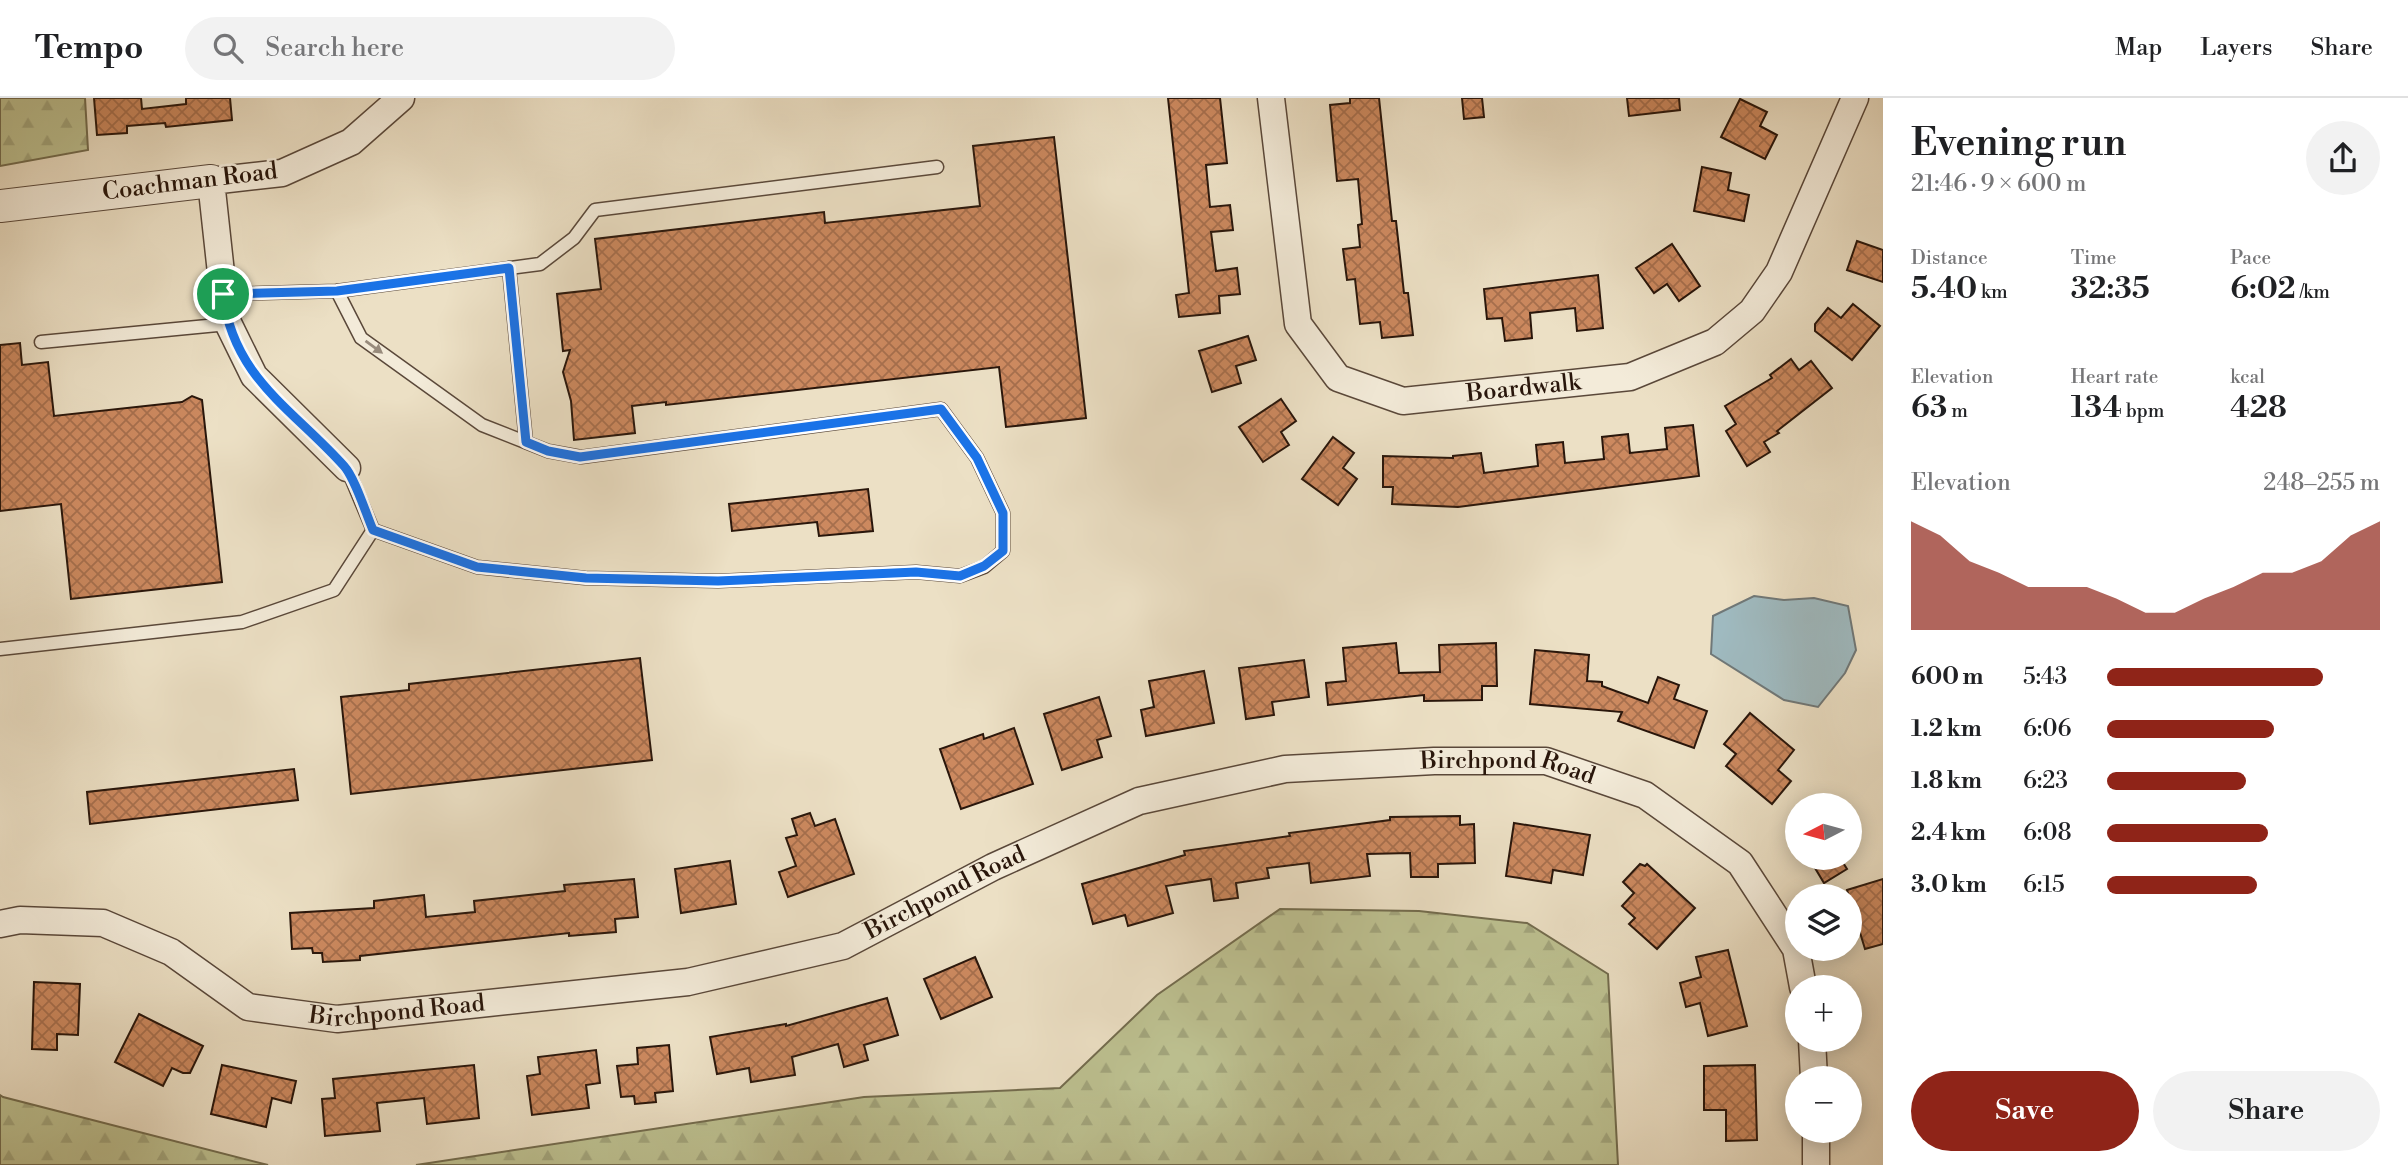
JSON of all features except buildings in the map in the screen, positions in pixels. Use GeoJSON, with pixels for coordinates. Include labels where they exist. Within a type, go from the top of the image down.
{"type":"FeatureCollection","features":[{"type":"Feature","properties":{"kind":"street","name":"Coachman Road"},"geometry":{"type":"LineString","coordinates":[[0,206],[282,173],[351,142],[401,98]]}},
{"type":"Feature","properties":{"kind":"street","name":"Boardwalk"},"geometry":{"type":"LineString","coordinates":[[1271,98],[1298,324],[1339,378],[1403,401],[1630,377],[1715,342],[1752,311],[1779,272],[1855,98]]}},
{"type":"Feature","properties":{"kind":"street"},"geometry":{"type":"LineString","coordinates":[[211,181],[228,324],[254,376],[347,468]]}},
{"type":"Feature","properties":{"kind":"street","name":"Birchpond Road"},"geometry":{"type":"LineString","coordinates":[[0,924],[20,919],[103,923],[171,952],[248,1007],[337,1019],[634,988],[688,982],[843,946],[993,867],[1139,801],[1285,769],[1434,761],[1546,761],[1646,795],[1740,863],[1796,949],[1801,975]]}},
{"type":"Feature","properties":{"kind":"street"},"geometry":{"type":"LineString","coordinates":[[1816,1143],[1816,1165]]}},
{"type":"Feature","properties":{"kind":"lane"},"geometry":{"type":"LineString","coordinates":[[223,294],[337,291],[540,264],[574,238],[595,210],[937,167]]}},
{"type":"Feature","properties":{"kind":"lane"},"geometry":{"type":"LineString","coordinates":[[509,268],[526,442]]}},
{"type":"Feature","properties":{"kind":"lane"},"geometry":{"type":"LineString","coordinates":[[337,291],[361,338],[482,425],[548,451],[580,457],[941,409],[977,458],[1003,513],[1003,551],[984,566],[960,576],[916,572],[718,581],[586,578],[477,567],[373,530],[347,468]]}},
{"type":"Feature","properties":{"kind":"lane"},"geometry":{"type":"LineString","coordinates":[[41,342],[228,324]]}},
{"type":"Feature","properties":{"kind":"lane"},"geometry":{"type":"LineString","coordinates":[[0,649],[242,622],[334,590],[373,530]]}},
{"type":"Feature","properties":{"kind":"green space"},"geometry":{"type":"Polygon","coordinates":[[[0,98],[85,98],[88,150],[0,166],[0,98]]]}},
{"type":"Feature","properties":{"kind":"green space"},"geometry":{"type":"Polygon","coordinates":[[[1280,909],[1419,911],[1527,923],[1608,974],[1618,1165],[416,1165],[864,1097],[1060,1088],[1157,995],[1280,909]]]}},
{"type":"Feature","properties":{"kind":"green space"},"geometry":{"type":"Polygon","coordinates":[[[0,1095],[3,1097],[268,1165],[0,1165],[0,1095]]]}},
{"type":"Feature","properties":{"kind":"water"},"geometry":{"type":"Polygon","coordinates":[[[1754,596],[1784,600],[1814,598],[1848,606],[1856,650],[1845,673],[1818,707],[1784,700],[1711,654],[1713,616],[1754,596]]]}},
{"type":"Feature","properties":{"kind":"route"},"geometry":{"type":"LineString","coordinates":[[509,268],[526,442],[548,451],[580,457],[941,409],[977,458],[1003,513],[1003,551],[984,566],[960,576],[916,572],[718,581],[586,578],[477,567],[373,530],[347,468],[254,376],[226,319],[223,294],[337,291],[509,268]]}}]}
